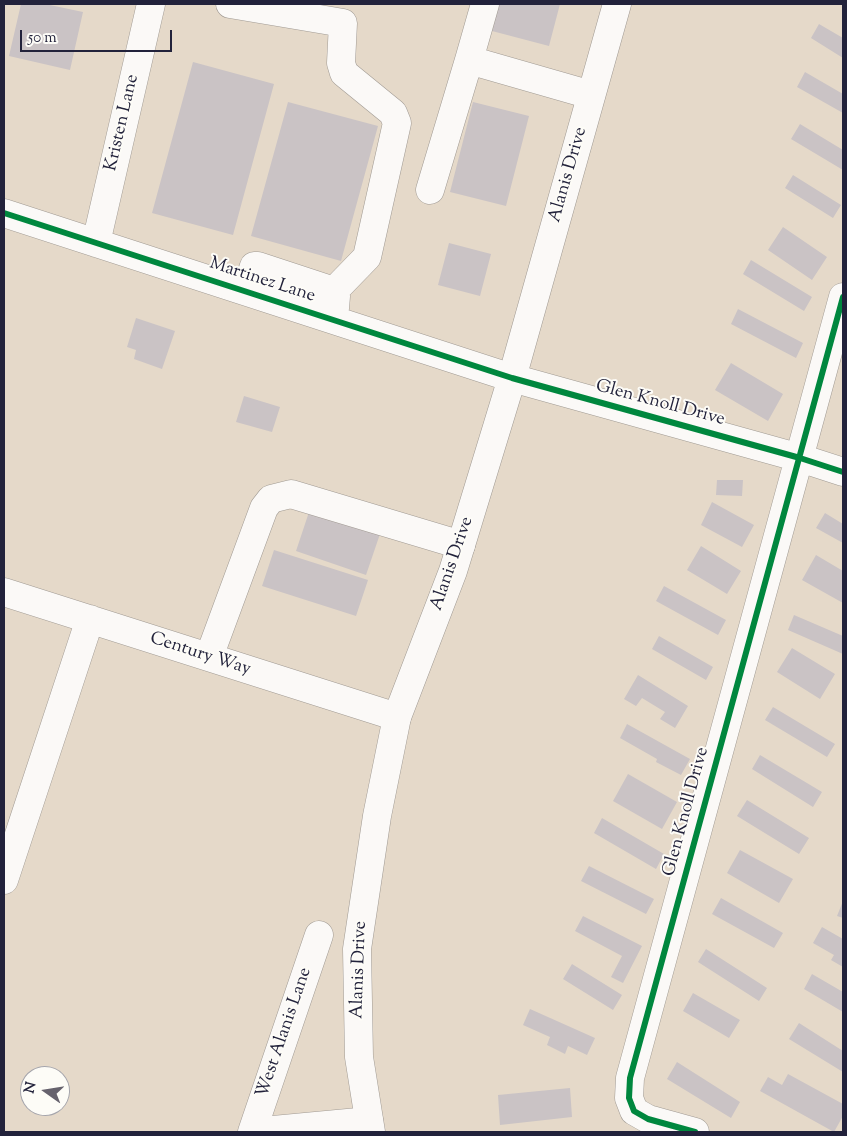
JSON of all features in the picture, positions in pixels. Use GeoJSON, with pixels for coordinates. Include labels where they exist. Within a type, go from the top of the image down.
{"type":"FeatureCollection","features":[{"type":"Feature","properties":{"kind":"street","name":"Kristen Lane"},"geometry":{"type":"LineString","coordinates":[[96,243],[150,4]]}},
{"type":"Feature","properties":{"kind":"street"},"geometry":{"type":"LineString","coordinates":[[230,4],[343,23],[341,63],[344,73],[393,113],[397,123],[368,258],[334,292]]}},
{"type":"Feature","properties":{"kind":"street"},"geometry":{"type":"LineString","coordinates":[[430,190],[485,4]]}},
{"type":"Feature","properties":{"kind":"street","name":"Alanis Drive"},"geometry":{"type":"LineString","coordinates":[[370,1126],[358,1057],[357,948],[377,816],[397,717],[453,571],[512,378],[617,4]]}},
{"type":"Feature","properties":{"kind":"street"},"geometry":{"type":"LineString","coordinates":[[469,60],[592,94]]}},
{"type":"Feature","properties":{"kind":"street","name":"Martinez Lane"},"geometry":{"type":"LineString","coordinates":[[4,212],[512,378]]}},
{"type":"Feature","properties":{"kind":"street"},"geometry":{"type":"LineString","coordinates":[[246,291],[254,266],[334,292]]}},
{"type":"Feature","properties":{"kind":"street"},"geometry":{"type":"LineString","coordinates":[[333,320],[336,296],[334,292]]}},
{"type":"Feature","properties":{"kind":"street","name":"Glen Knoll Drive"},"geometry":{"type":"LineString","coordinates":[[695,1132],[648,1119],[634,1111],[629,1098],[630,1078],[843,297]]}},
{"type":"Feature","properties":{"kind":"street","name":"Glen Knoll Drive"},"geometry":{"type":"LineString","coordinates":[[512,378],[800,458],[843,472]]}},
{"type":"Feature","properties":{"kind":"street"},"geometry":{"type":"LineString","coordinates":[[209,658],[264,508],[271,499],[291,494],[461,545]]}},
{"type":"Feature","properties":{"kind":"street","name":"Century Way"},"geometry":{"type":"LineString","coordinates":[[4,592],[397,717]]}},
{"type":"Feature","properties":{"kind":"street"},"geometry":{"type":"LineString","coordinates":[[4,880],[90,620]]}},
{"type":"Feature","properties":{"kind":"street","name":"West Alanis Lane"},"geometry":{"type":"LineString","coordinates":[[319,935],[252,1132],[370,1126]]}},
{"type":"Feature","properties":{"kind":"building"},"geometry":{"type":"Polygon","coordinates":[[[21,4],[45,4],[83,12],[70,70],[9,56],[21,4]]]}},
{"type":"Feature","properties":{"kind":"building"},"geometry":{"type":"Polygon","coordinates":[[[499,4],[560,4],[549,46],[492,31],[499,4]]]}},
{"type":"Feature","properties":{"kind":"building"},"geometry":{"type":"Polygon","coordinates":[[[819,24],[843,38],[843,58],[811,38],[819,24]]]}},
{"type":"Feature","properties":{"kind":"building"},"geometry":{"type":"Polygon","coordinates":[[[193,62],[274,84],[233,235],[152,213],[193,62]]]}},
{"type":"Feature","properties":{"kind":"building"},"geometry":{"type":"Polygon","coordinates":[[[805,72],[843,94],[843,113],[797,87],[805,72]]]}},
{"type":"Feature","properties":{"kind":"building"},"geometry":{"type":"Polygon","coordinates":[[[288,102],[378,126],[341,261],[251,236],[288,102]]]}},
{"type":"Feature","properties":{"kind":"building"},"geometry":{"type":"Polygon","coordinates":[[[473,102],[529,116],[506,206],[450,192],[473,102]]]}},
{"type":"Feature","properties":{"kind":"building"},"geometry":{"type":"Polygon","coordinates":[[[800,124],[843,150],[843,170],[791,139],[800,124]]]}},
{"type":"Feature","properties":{"kind":"building"},"geometry":{"type":"Polygon","coordinates":[[[793,175],[841,205],[833,218],[785,188],[793,175]]]}},
{"type":"Feature","properties":{"kind":"building"},"geometry":{"type":"Polygon","coordinates":[[[783,227],[827,257],[812,280],[768,250],[783,227]]]}},
{"type":"Feature","properties":{"kind":"building"},"geometry":{"type":"Polygon","coordinates":[[[449,243],[491,254],[480,296],[438,285],[449,243]]]}},
{"type":"Feature","properties":{"kind":"building"},"geometry":{"type":"Polygon","coordinates":[[[751,260],[812,297],[804,311],[743,274],[751,260]]]}},
{"type":"Feature","properties":{"kind":"building"},"geometry":{"type":"Polygon","coordinates":[[[738,309],[803,343],[796,358],[731,324],[738,309]]]}},
{"type":"Feature","properties":{"kind":"building"},"geometry":{"type":"Polygon","coordinates":[[[136,318],[175,331],[162,369],[134,359],[136,350],[127,347],[136,318]]]}},
{"type":"Feature","properties":{"kind":"building"},"geometry":{"type":"Polygon","coordinates":[[[731,363],[783,394],[768,421],[715,390],[731,363]]]}},
{"type":"Feature","properties":{"kind":"building"},"geometry":{"type":"Polygon","coordinates":[[[244,396],[280,407],[272,432],[236,422],[244,396]]]}},
{"type":"Feature","properties":{"kind":"building"},"geometry":{"type":"Polygon","coordinates":[[[717,480],[743,480],[742,496],[716,495],[717,480]]]}},
{"type":"Feature","properties":{"kind":"building"},"geometry":{"type":"Polygon","coordinates":[[[712,502],[754,525],[742,547],[701,525],[712,502]]]}},
{"type":"Feature","properties":{"kind":"building"},"geometry":{"type":"Polygon","coordinates":[[[311,506],[381,531],[366,575],[296,551],[311,506]]]}},
{"type":"Feature","properties":{"kind":"building"},"geometry":{"type":"Polygon","coordinates":[[[825,513],[843,524],[843,543],[816,528],[825,513]]]}},
{"type":"Feature","properties":{"kind":"building"},"geometry":{"type":"Polygon","coordinates":[[[701,546],[741,571],[727,594],[687,570],[701,546]]]}},
{"type":"Feature","properties":{"kind":"building"},"geometry":{"type":"Polygon","coordinates":[[[274,550],[368,580],[356,616],[262,586],[274,550]]]}},
{"type":"Feature","properties":{"kind":"building"},"geometry":{"type":"Polygon","coordinates":[[[816,555],[843,571],[843,603],[802,580],[816,555]]]}},
{"type":"Feature","properties":{"kind":"building"},"geometry":{"type":"Polygon","coordinates":[[[664,586],[726,620],[718,635],[656,601],[664,586]]]}},
{"type":"Feature","properties":{"kind":"building"},"geometry":{"type":"Polygon","coordinates":[[[794,615],[843,636],[843,654],[788,630],[794,615]]]}},
{"type":"Feature","properties":{"kind":"building"},"geometry":{"type":"Polygon","coordinates":[[[659,636],[713,667],[706,680],[652,649],[659,636]]]}},
{"type":"Feature","properties":{"kind":"building"},"geometry":{"type":"Polygon","coordinates":[[[792,648],[835,674],[820,699],[777,672],[792,648]]]}},
{"type":"Feature","properties":{"kind":"building"},"geometry":{"type":"Polygon","coordinates":[[[638,675],[688,706],[675,728],[660,719],[665,712],[642,698],[636,706],[624,699],[638,675]]]}},
{"type":"Feature","properties":{"kind":"building"},"geometry":{"type":"Polygon","coordinates":[[[773,707],[835,744],[827,757],[765,720],[773,707]]]}},
{"type":"Feature","properties":{"kind":"building"},"geometry":{"type":"Polygon","coordinates":[[[627,724],[690,759],[681,775],[656,762],[657,759],[620,738],[627,724]]]}},
{"type":"Feature","properties":{"kind":"building"},"geometry":{"type":"Polygon","coordinates":[[[760,755],[822,792],[813,807],[752,769],[760,755]]]}},
{"type":"Feature","properties":{"kind":"building"},"geometry":{"type":"Polygon","coordinates":[[[628,774],[677,802],[662,829],[613,801],[628,774]]]}},
{"type":"Feature","properties":{"kind":"building"},"geometry":{"type":"Polygon","coordinates":[[[747,800],[809,838],[799,854],[737,816],[747,800]]]}},
{"type":"Feature","properties":{"kind":"building"},"geometry":{"type":"Polygon","coordinates":[[[602,818],[664,854],[656,869],[594,833],[602,818]]]}},
{"type":"Feature","properties":{"kind":"building"},"geometry":{"type":"Polygon","coordinates":[[[740,850],[793,879],[779,903],[727,873],[740,850]]]}},
{"type":"Feature","properties":{"kind":"building"},"geometry":{"type":"Polygon","coordinates":[[[589,866],[654,899],[646,914],[581,881],[589,866]]]}},
{"type":"Feature","properties":{"kind":"building"},"geometry":{"type":"Polygon","coordinates":[[[721,898],[783,933],[774,948],[712,914],[721,898]]]}},
{"type":"Feature","properties":{"kind":"building"},"geometry":{"type":"Polygon","coordinates":[[[843,901],[843,918],[837,916],[843,901]]]}},
{"type":"Feature","properties":{"kind":"building"},"geometry":{"type":"Polygon","coordinates":[[[583,916],[642,946],[623,983],[611,977],[622,956],[575,931],[583,916]]]}},
{"type":"Feature","properties":{"kind":"building"},"geometry":{"type":"Polygon","coordinates":[[[822,927],[843,939],[843,967],[831,960],[834,955],[813,943],[822,927]]]}},
{"type":"Feature","properties":{"kind":"building"},"geometry":{"type":"Polygon","coordinates":[[[706,949],[767,988],[759,1001],[698,962],[706,949]]]}},
{"type":"Feature","properties":{"kind":"building"},"geometry":{"type":"Polygon","coordinates":[[[572,964],[622,995],[613,1010],[563,979],[572,964]]]}},
{"type":"Feature","properties":{"kind":"building"},"geometry":{"type":"Polygon","coordinates":[[[812,974],[843,992],[843,1012],[804,989],[812,974]]]}},
{"type":"Feature","properties":{"kind":"building"},"geometry":{"type":"Polygon","coordinates":[[[693,993],[740,1020],[729,1038],[683,1011],[693,993]]]}},
{"type":"Feature","properties":{"kind":"building"},"geometry":{"type":"Polygon","coordinates":[[[530,1009],[595,1038],[587,1055],[568,1046],[565,1054],[547,1045],[550,1037],[523,1025],[530,1009]]]}},
{"type":"Feature","properties":{"kind":"building"},"geometry":{"type":"Polygon","coordinates":[[[799,1023],[843,1051],[843,1072],[789,1039],[799,1023]]]}},
{"type":"Feature","properties":{"kind":"building"},"geometry":{"type":"Polygon","coordinates":[[[677,1062],[740,1102],[731,1118],[667,1079],[677,1062]]]}},
{"type":"Feature","properties":{"kind":"building"},"geometry":{"type":"Polygon","coordinates":[[[788,1074],[843,1104],[843,1116],[834,1132],[760,1091],[768,1077],[782,1085],[788,1074]]]}},
{"type":"Feature","properties":{"kind":"building"},"geometry":{"type":"Polygon","coordinates":[[[570,1088],[572,1117],[500,1125],[498,1095],[570,1088]]]}},
{"type":"Feature","properties":{"kind":"cycle path"},"geometry":{"type":"LineString","coordinates":[[4,213],[512,378],[800,458],[843,472]]}},
{"type":"Feature","properties":{"kind":"cycle path"},"geometry":{"type":"LineString","coordinates":[[695,1132],[648,1119],[634,1111],[629,1098],[630,1078],[843,297]]}}]}
